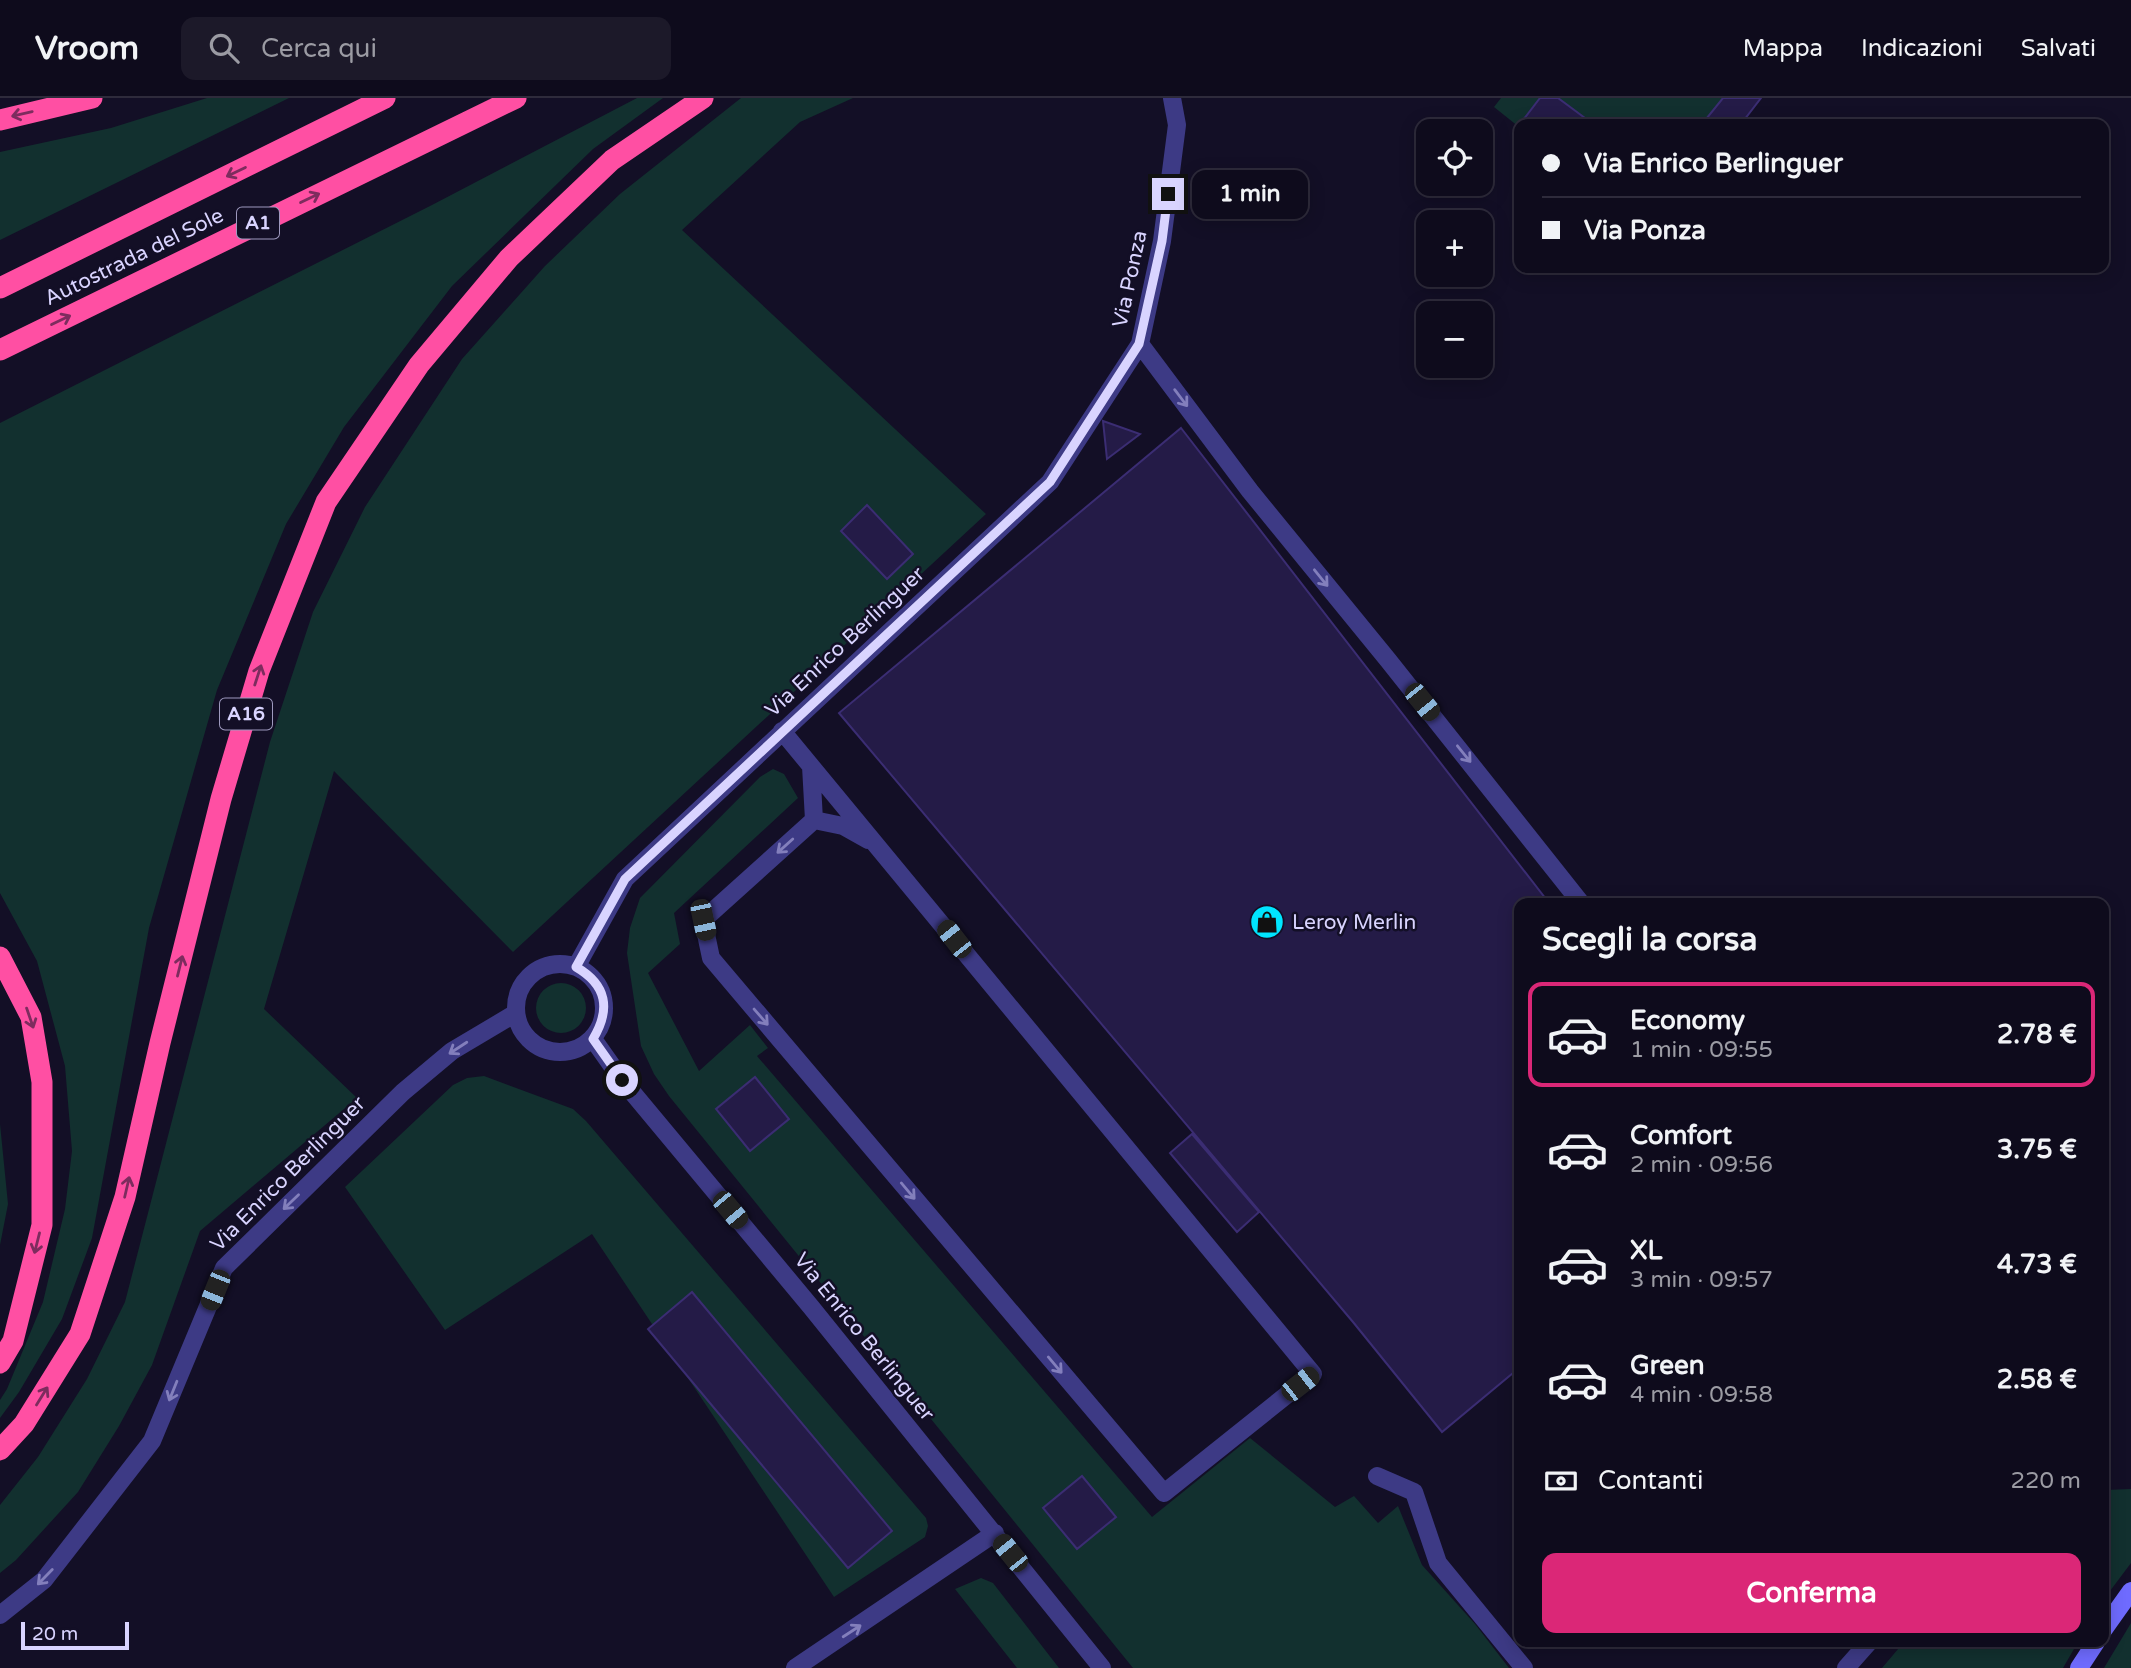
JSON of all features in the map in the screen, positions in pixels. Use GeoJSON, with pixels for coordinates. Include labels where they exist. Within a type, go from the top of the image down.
{"type":"FeatureCollection","features":[{"type":"Feature","properties":{"kind":"highway"},"geometry":{"type":"LineString","coordinates":[[0,120],[92,98]]}},
{"type":"Feature","properties":{"kind":"highway","name":"Autostrada del Sole"},"geometry":{"type":"LineString","coordinates":[[0,288],[385,98]]}},
{"type":"Feature","properties":{"kind":"highway","name":"Autostrada del Sole"},"geometry":{"type":"LineString","coordinates":[[0,350],[516,98]]}},
{"type":"Feature","properties":{"kind":"highway","name":"A16"},"geometry":{"type":"LineString","coordinates":[[0,1450],[24,1424],[80,1334],[125,1197],[214,826],[259,671],[326,502],[419,365],[509,258],[612,160],[703,98]]}},
{"type":"Feature","properties":{"kind":"highway"},"geometry":{"type":"LineString","coordinates":[[0,957],[32,1017],[42,1082],[42,1225],[13,1341],[0,1363]]}},
{"type":"Feature","properties":{"kind":"main road"},"geometry":{"type":"LineString","coordinates":[[2109,1622],[2131,1591]]}},
{"type":"Feature","properties":{"kind":"main road"},"geometry":{"type":"LineString","coordinates":[[2079,1668],[2092,1647]]}},
{"type":"Feature","properties":{"kind":"lane","name":"Via Ponza"},"geometry":{"type":"LineString","coordinates":[[1139,344],[1162,241],[1177,125],[1172,98]]}},
{"type":"Feature","properties":{"kind":"lane","name":"Via Enrico Berlinguer"},"geometry":{"type":"LineString","coordinates":[[576,967],[625,879],[1050,482],[1139,344]]}},
{"type":"Feature","properties":{"kind":"lane"},"geometry":{"type":"LineString","coordinates":[[1139,344],[1250,491],[1577,898]]}},
{"type":"Feature","properties":{"kind":"lane"},"geometry":{"type":"LineString","coordinates":[[782,731],[1313,1374],[1164,1493],[711,958],[703,920],[814,820]]}},
{"type":"Feature","properties":{"kind":"lane"},"geometry":{"type":"LineString","coordinates":[[811,766],[814,820]]}},
{"type":"Feature","properties":{"kind":"lane"},"geometry":{"type":"LineString","coordinates":[[814,820],[843,826],[877,845]]}},
{"type":"Feature","properties":{"kind":"lane"},"geometry":{"type":"LineString","coordinates":[[561,964],[576,967],[588,974],[598,985],[604,1013],[600,1027],[593,1039],[568,1052],[553,1052],[540,1048],[528,1039],[520,1027],[516,1013],[517,998],[523,984],[533,973],[546,966],[561,964]]}},
{"type":"Feature","properties":{"kind":"lane","name":"Via Enrico Berlinguer"},"geometry":{"type":"LineString","coordinates":[[0,1615],[44,1580],[152,1441],[224,1268],[403,1092],[452,1051],[516,1013]]}},
{"type":"Feature","properties":{"kind":"lane","name":"Via Enrico Berlinguer"},"geometry":{"type":"LineString","coordinates":[[593,1039],[622,1080],[811,1307],[1102,1668]]}},
{"type":"Feature","properties":{"kind":"lane"},"geometry":{"type":"LineString","coordinates":[[1377,1476],[1414,1492],[1438,1563],[1524,1668]]}},
{"type":"Feature","properties":{"kind":"lane"},"geometry":{"type":"LineString","coordinates":[[795,1668],[995,1533]]}},
{"type":"Feature","properties":{"kind":"lane"},"geometry":{"type":"LineString","coordinates":[[1846,1668],[1865,1647]]}},
{"type":"Feature","properties":{"kind":"green space"},"geometry":{"type":"Polygon","coordinates":[[[207,98],[289,98],[0,240],[0,152],[111,128],[207,98]]]}},
{"type":"Feature","properties":{"kind":"green space"},"geometry":{"type":"Polygon","coordinates":[[[637,98],[663,98],[593,149],[452,286],[344,427],[286,524],[217,690],[149,928],[92,1238],[62,1319],[19,1392],[0,1418],[0,1400],[43,1302],[65,1209],[72,1151],[65,1066],[37,961],[0,893],[0,423],[432,205],[637,98]]]}},
{"type":"Feature","properties":{"kind":"green space"},"geometry":{"type":"Polygon","coordinates":[[[741,98],[853,98],[800,122],[682,230],[986,514],[513,952],[334,771],[264,1009],[357,1098],[200,1231],[152,1365],[119,1426],[78,1492],[16,1560],[0,1573],[0,1505],[38,1457],[87,1379],[125,1302],[270,742],[313,612],[365,507],[462,359],[545,266],[620,194],[741,98]]]}},
{"type":"Feature","properties":{"kind":"green space"},"geometry":{"type":"Polygon","coordinates":[[[1501,98],[1761,98],[1745,119],[1514,119],[1514,123],[1494,107],[1501,98]]]}},
{"type":"Feature","properties":{"kind":"green space"},"geometry":{"type":"Polygon","coordinates":[[[773,769],[784,774],[798,798],[674,913],[680,944],[648,973],[699,1071],[750,1025],[768,1048],[757,1056],[1152,1517],[1250,1438],[1335,1507],[1354,1496],[1378,1523],[1398,1506],[1422,1565],[1475,1624],[1509,1668],[1133,1668],[669,1096],[654,1074],[641,1046],[627,953],[630,928],[640,898],[760,777],[773,769]]]}},
{"type":"Feature","properties":{"kind":"green space"},"geometry":{"type":"Polygon","coordinates":[[[561,983],[579,990],[586,1008],[579,1026],[561,1033],[543,1026],[536,1008],[543,990],[561,983]]]}},
{"type":"Feature","properties":{"kind":"green space"},"geometry":{"type":"Polygon","coordinates":[[[484,1076],[573,1109],[586,1121],[926,1518],[928,1526],[925,1537],[834,1597],[592,1234],[445,1330],[345,1187],[453,1085],[467,1078],[484,1076]]]}},
{"type":"Feature","properties":{"kind":"green space"},"geometry":{"type":"Polygon","coordinates":[[[0,1124],[8,1204],[0,1245],[0,1124]]]}},
{"type":"Feature","properties":{"kind":"green space"},"geometry":{"type":"Polygon","coordinates":[[[2131,1489],[2131,1563],[2109,1592],[2109,1490],[2131,1489]]]}},
{"type":"Feature","properties":{"kind":"green space"},"geometry":{"type":"Polygon","coordinates":[[[981,1578],[993,1583],[1059,1668],[1017,1668],[955,1589],[981,1578]]]}},
{"type":"Feature","properties":{"kind":"green space"},"geometry":{"type":"Polygon","coordinates":[[[2131,1623],[2131,1668],[2104,1668],[2131,1623]]]}},
{"type":"Feature","properties":{"kind":"green space"},"geometry":{"type":"Polygon","coordinates":[[[1900,1647],[2075,1647],[2063,1668],[1882,1668],[1900,1647]]]}},
{"type":"Feature","properties":{"kind":"building"},"geometry":{"type":"Polygon","coordinates":[[[1540,98],[1558,98],[1586,119],[1524,119],[1540,98]]]}},
{"type":"Feature","properties":{"kind":"building"},"geometry":{"type":"Polygon","coordinates":[[[1723,98],[1761,98],[1745,119],[1706,119],[1723,98]]]}},
{"type":"Feature","properties":{"kind":"building"},"geometry":{"type":"Polygon","coordinates":[[[1103,421],[1140,434],[1107,459],[1103,421]]]}},
{"type":"Feature","properties":{"kind":"building","name":"Leroy Merlin"},"geometry":{"type":"Polygon","coordinates":[[[1181,428],[1545,898],[1514,898],[1514,1372],[1442,1432],[1353,1322],[839,713],[1181,428]]]}},
{"type":"Feature","properties":{"kind":"building"},"geometry":{"type":"Polygon","coordinates":[[[867,505],[913,554],[887,579],[841,531],[867,505]]]}},
{"type":"Feature","properties":{"kind":"building"},"geometry":{"type":"Polygon","coordinates":[[[755,1077],[789,1119],[750,1151],[716,1109],[755,1077]]]}},
{"type":"Feature","properties":{"kind":"building"},"geometry":{"type":"Polygon","coordinates":[[[1192,1134],[1259,1212],[1237,1232],[1170,1153],[1192,1134]]]}},
{"type":"Feature","properties":{"kind":"building"},"geometry":{"type":"Polygon","coordinates":[[[692,1292],[892,1531],[848,1568],[648,1329],[692,1292]]]}},
{"type":"Feature","properties":{"kind":"building"},"geometry":{"type":"Polygon","coordinates":[[[1082,1476],[1116,1517],[1077,1549],[1043,1508],[1082,1476]]]}},
{"type":"Feature","properties":{"kind":"place","name":"Leroy Merlin"},"geometry":{"type":"Point","coordinates":[1267,922]}},
{"type":"Feature","properties":{"kind":"route"},"geometry":{"type":"LineString","coordinates":[[622,1080],[593,1039],[604,1013],[598,985],[588,974],[576,967],[625,879],[1050,482],[1139,344],[1162,241],[1168,194]]}}]}
